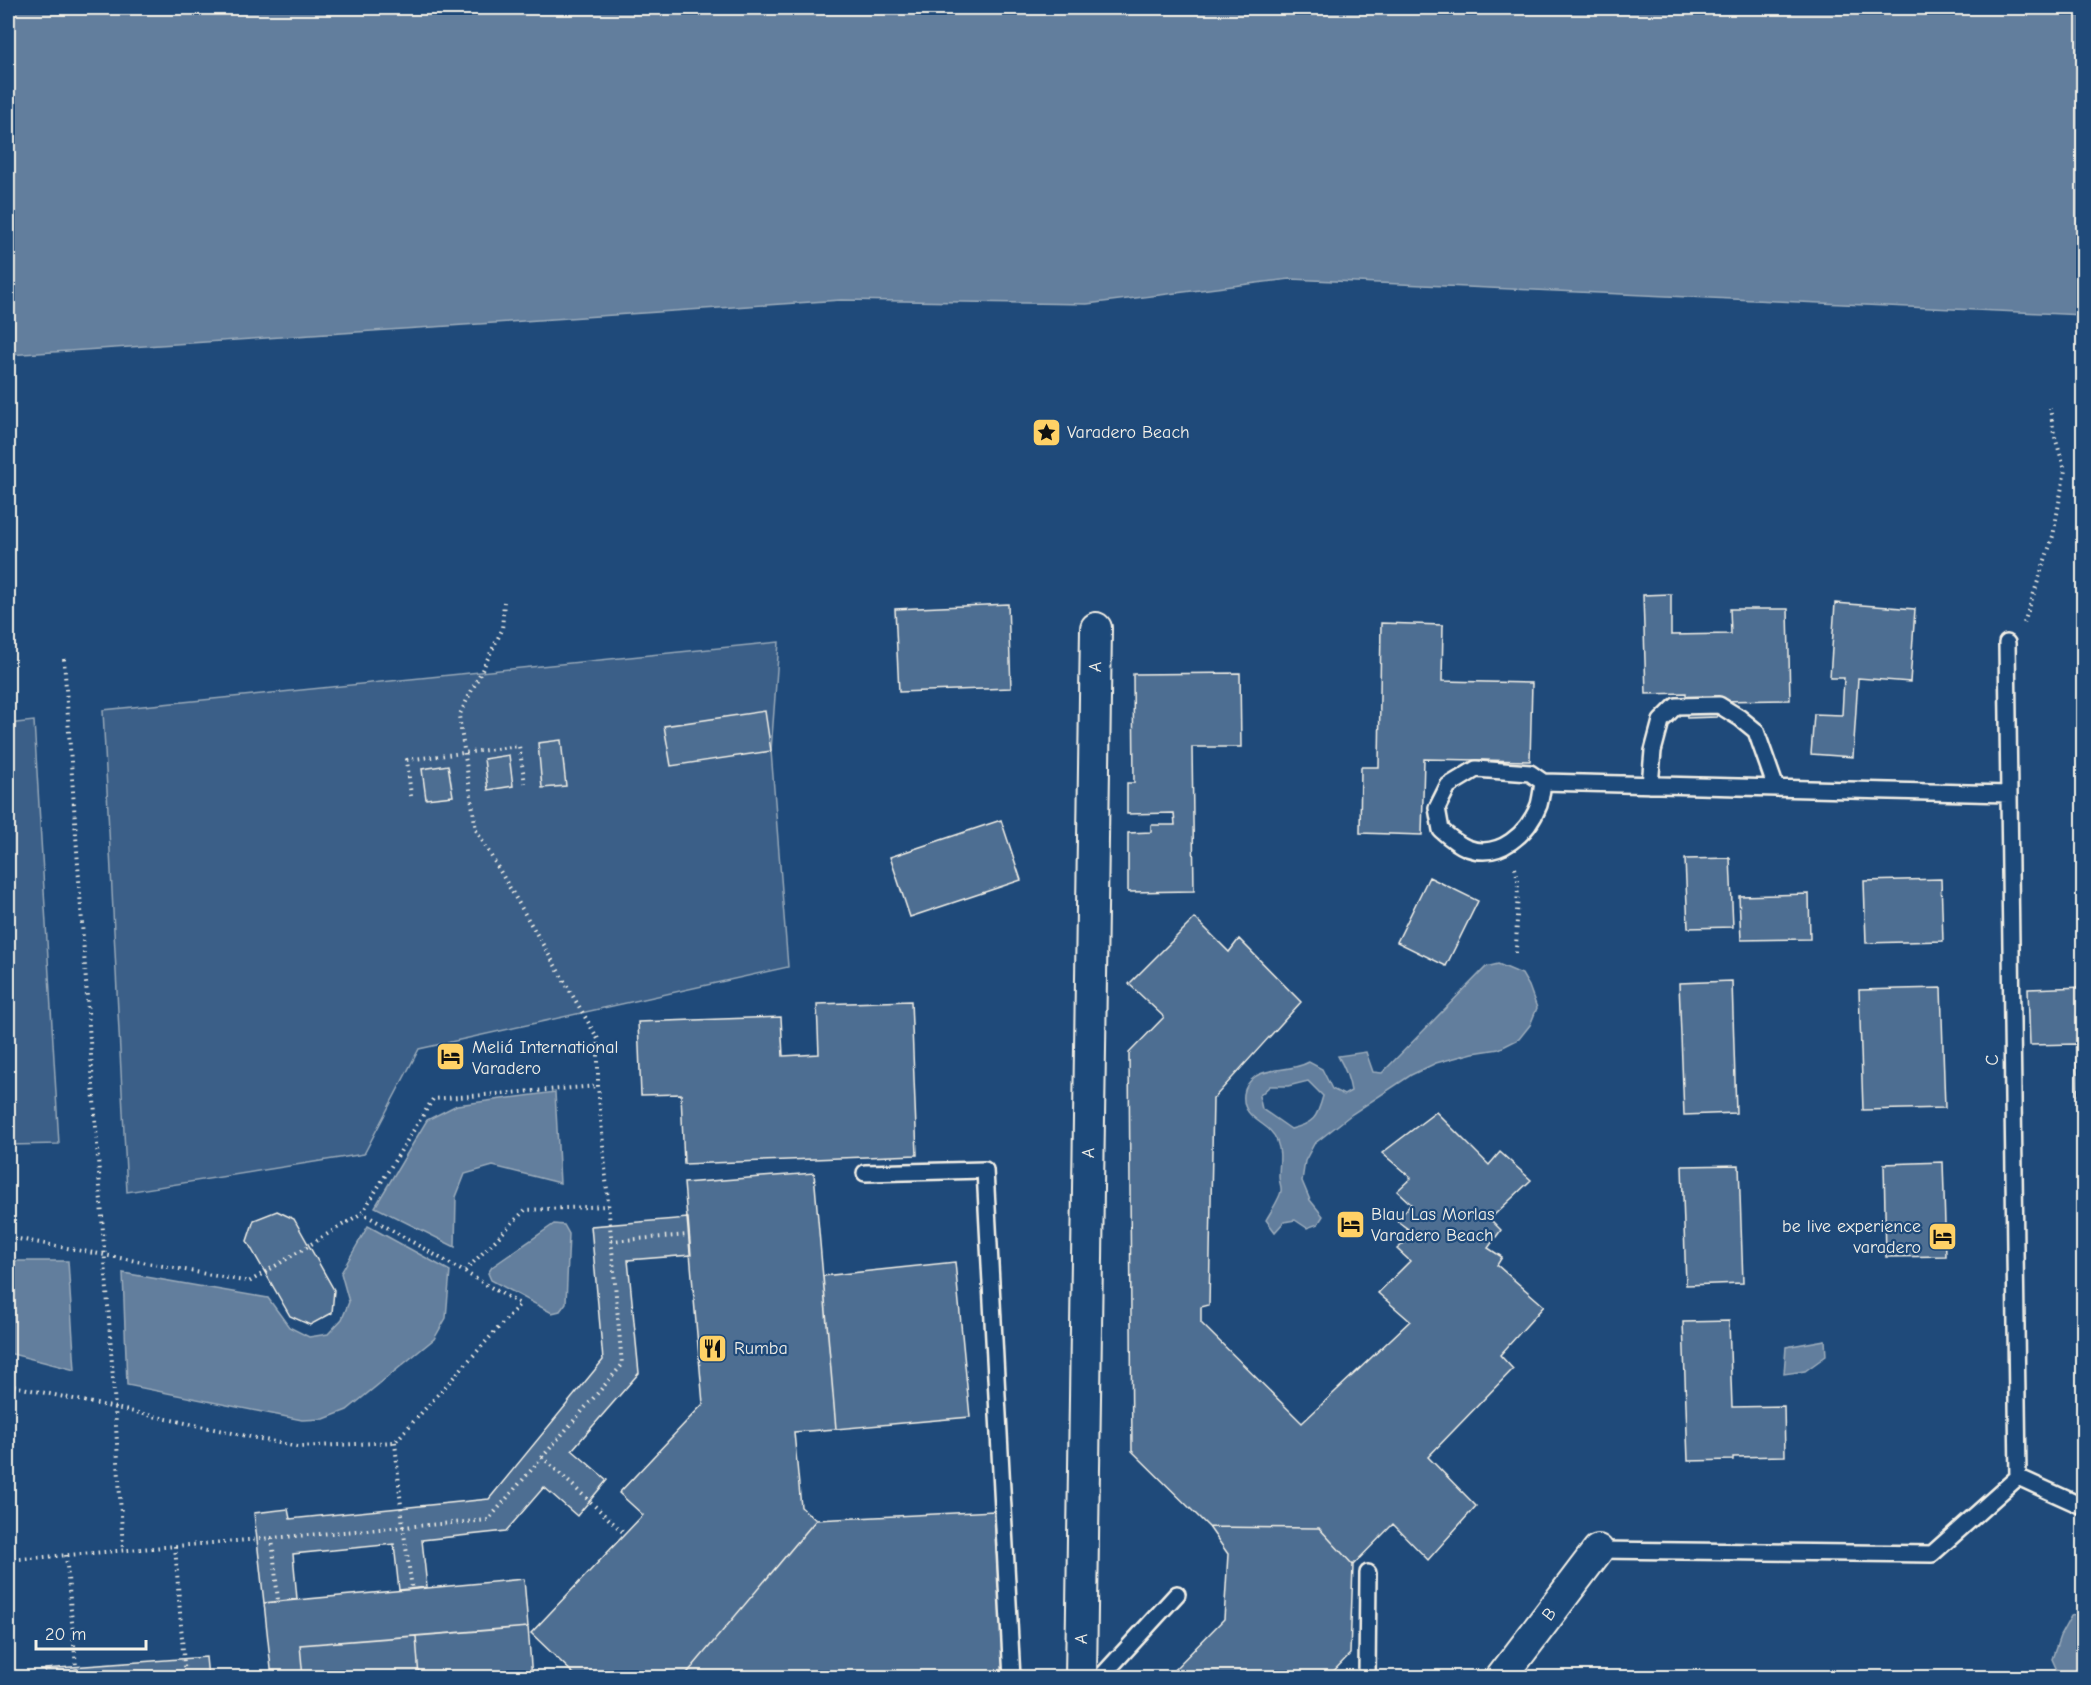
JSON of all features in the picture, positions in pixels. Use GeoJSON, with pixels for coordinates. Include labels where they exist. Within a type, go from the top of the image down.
{"type":"FeatureCollection","features":[{"type":"Feature","properties":{"kind":"street","name":"A"},"geometry":{"type":"LineString","coordinates":[[1081,1677],[1096,628]]}},
{"type":"Feature","properties":{"kind":"street","name":"B"},"geometry":{"type":"LineString","coordinates":[[1500,1677],[1598,1551]]}},
{"type":"Feature","properties":{"kind":"lane","name":"C"},"geometry":{"type":"LineString","coordinates":[[2007,643],[2018,1477]]}},
{"type":"Feature","properties":{"kind":"lane"},"geometry":{"type":"LineString","coordinates":[[1650,785],[1653,751],[1661,721],[1676,706],[1719,705],[1740,718],[1756,732],[1776,788]]}},
{"type":"Feature","properties":{"kind":"lane"},"geometry":{"type":"LineString","coordinates":[[1544,782],[1539,804],[1528,826],[1511,843],[1494,850],[1470,849],[1456,843],[1441,830],[1437,808],[1448,786],[1476,769],[1530,773],[1544,782],[2008,794]]}},
{"type":"Feature","properties":{"kind":"lane"},"geometry":{"type":"LineString","coordinates":[[865,1173],[985,1170],[1012,1677]]}},
{"type":"Feature","properties":{"kind":"lane"},"geometry":{"type":"LineString","coordinates":[[1598,1551],[1932,1554],[2018,1477],[2084,1507]]}},
{"type":"Feature","properties":{"kind":"lane"},"geometry":{"type":"LineString","coordinates":[[1367,1677],[1368,1573]]}},
{"type":"Feature","properties":{"kind":"lane"},"geometry":{"type":"LineString","coordinates":[[1100,1677],[1177,1594]]}},
{"type":"Feature","properties":{"kind":"path"},"geometry":{"type":"LineString","coordinates":[[2007,643],[2022,629],[2053,536],[2065,470],[2054,434],[2050,408]]}},
{"type":"Feature","properties":{"kind":"path"},"geometry":{"type":"LineString","coordinates":[[8,1560],[488,1520],[622,1365],[598,1086],[598,1039],[476,830],[464,753],[459,716],[502,630],[504,602]]}},
{"type":"Feature","properties":{"kind":"path"},"geometry":{"type":"LineString","coordinates":[[64,659],[123,1550]]}},
{"type":"Feature","properties":{"kind":"path"},"geometry":{"type":"LineString","coordinates":[[411,796],[407,760],[519,746],[525,783]]}},
{"type":"Feature","properties":{"kind":"path"},"geometry":{"type":"LineString","coordinates":[[1511,843],[1518,879],[1516,953]]}},
{"type":"Feature","properties":{"kind":"path"},"geometry":{"type":"LineString","coordinates":[[8,1237],[249,1282],[362,1213],[433,1099],[598,1086]]}},
{"type":"Feature","properties":{"kind":"path"},"geometry":{"type":"LineString","coordinates":[[465,1271],[525,1210],[608,1206]]}},
{"type":"Feature","properties":{"kind":"path"},"geometry":{"type":"LineString","coordinates":[[8,1384],[298,1447],[395,1442],[520,1304],[362,1213]]}},
{"type":"Feature","properties":{"kind":"path"},"geometry":{"type":"LineString","coordinates":[[611,1241],[689,1234]]}},
{"type":"Feature","properties":{"kind":"path"},"geometry":{"type":"LineString","coordinates":[[395,1442],[403,1527],[412,1588]]}},
{"type":"Feature","properties":{"kind":"path"},"geometry":{"type":"LineString","coordinates":[[542,1457],[625,1534]]}},
{"type":"Feature","properties":{"kind":"path"},"geometry":{"type":"LineString","coordinates":[[272,1538],[278,1601]]}},
{"type":"Feature","properties":{"kind":"path"},"geometry":{"type":"LineString","coordinates":[[175,1546],[185,1677]]}},
{"type":"Feature","properties":{"kind":"path"},"geometry":{"type":"LineString","coordinates":[[66,1555],[77,1677]]}},
{"type":"Feature","properties":{"kind":"shaded area"},"geometry":{"type":"Polygon","coordinates":[[[8,8],[2083,8],[2083,315],[1290,279],[1087,304],[841,300],[8,355],[8,8]]]}},
{"type":"Feature","properties":{"kind":"shaded area"},"geometry":{"type":"Polygon","coordinates":[[[779,642],[771,751],[788,967],[419,1049],[364,1154],[127,1192],[103,710],[779,642]]]}},
{"type":"Feature","properties":{"kind":"shaded area"},"geometry":{"type":"Polygon","coordinates":[[[34,721],[59,1144],[8,1145],[8,724],[34,721]]]}},
{"type":"Feature","properties":{"kind":"shaded area"},"geometry":{"type":"Polygon","coordinates":[[[1498,964],[1522,974],[1529,986],[1537,1008],[1530,1025],[1519,1039],[1499,1049],[1436,1063],[1411,1075],[1352,1114],[1314,1144],[1305,1161],[1302,1181],[1310,1200],[1323,1216],[1318,1224],[1307,1228],[1295,1220],[1284,1222],[1275,1232],[1266,1220],[1281,1191],[1279,1150],[1273,1134],[1247,1110],[1244,1094],[1249,1082],[1268,1071],[1295,1067],[1309,1062],[1322,1069],[1332,1089],[1344,1095],[1351,1091],[1338,1056],[1366,1052],[1373,1072],[1382,1073],[1486,967],[1498,964]],[[1308,1081],[1288,1086],[1270,1086],[1259,1096],[1262,1109],[1291,1129],[1310,1122],[1319,1110],[1323,1096],[1308,1081]]]}},
{"type":"Feature","properties":{"kind":"shaded area"},"geometry":{"type":"Polygon","coordinates":[[[555,1092],[560,1183],[493,1166],[465,1174],[456,1197],[455,1247],[375,1207],[427,1120],[457,1105],[555,1092]]]}},
{"type":"Feature","properties":{"kind":"shaded area"},"geometry":{"type":"Polygon","coordinates":[[[554,1224],[564,1225],[569,1234],[566,1303],[560,1311],[552,1313],[491,1280],[488,1273],[492,1267],[554,1224]]]}},
{"type":"Feature","properties":{"kind":"shaded area"},"geometry":{"type":"Polygon","coordinates":[[[368,1226],[450,1271],[446,1318],[434,1339],[347,1410],[324,1419],[302,1420],[127,1385],[123,1273],[268,1298],[289,1327],[309,1337],[328,1334],[342,1319],[349,1302],[341,1273],[368,1226]]]}},
{"type":"Feature","properties":{"kind":"shaded area"},"geometry":{"type":"Polygon","coordinates":[[[8,1261],[68,1261],[75,1370],[8,1353],[8,1261]]]}},
{"type":"Feature","properties":{"kind":"shaded area"},"geometry":{"type":"Polygon","coordinates":[[[1825,1340],[1826,1356],[1805,1371],[1784,1374],[1786,1347],[1825,1340]]]}},
{"type":"Feature","properties":{"kind":"shaded area"},"geometry":{"type":"Polygon","coordinates":[[[2083,1612],[2083,1677],[2060,1677],[2052,1659],[2060,1636],[2071,1616],[2083,1612]]]}},
{"type":"Feature","properties":{"kind":"building"},"geometry":{"type":"Polygon","coordinates":[[[1671,594],[1671,635],[1731,634],[1730,609],[1788,609],[1790,700],[1717,701],[1717,717],[1687,718],[1686,693],[1646,694],[1643,595],[1671,594]]]}},
{"type":"Feature","properties":{"kind":"building"},"geometry":{"type":"Polygon","coordinates":[[[1835,603],[1915,609],[1910,682],[1858,678],[1853,757],[1811,754],[1814,714],[1842,715],[1844,678],[1830,678],[1835,603]]]}},
{"type":"Feature","properties":{"kind":"building"},"geometry":{"type":"Polygon","coordinates":[[[1008,604],[1011,688],[899,692],[895,609],[1008,604]]]}},
{"type":"Feature","properties":{"kind":"building"},"geometry":{"type":"Polygon","coordinates":[[[1381,623],[1443,625],[1442,681],[1532,683],[1530,761],[1424,759],[1422,835],[1360,833],[1361,767],[1379,767],[1381,623]]]}},
{"type":"Feature","properties":{"kind":"building"},"geometry":{"type":"Polygon","coordinates":[[[1240,673],[1241,747],[1192,747],[1194,891],[1128,892],[1128,833],[1151,832],[1151,825],[1175,825],[1174,813],[1127,814],[1127,783],[1134,783],[1133,674],[1240,673]]]}},
{"type":"Feature","properties":{"kind":"building"},"geometry":{"type":"Polygon","coordinates":[[[765,711],[771,751],[671,766],[664,726],[765,711]]]}},
{"type":"Feature","properties":{"kind":"building"},"geometry":{"type":"Polygon","coordinates":[[[561,740],[566,786],[542,788],[538,743],[561,740]]]}},
{"type":"Feature","properties":{"kind":"building"},"geometry":{"type":"Polygon","coordinates":[[[509,755],[513,786],[488,790],[484,759],[509,755]]]}},
{"type":"Feature","properties":{"kind":"building"},"geometry":{"type":"Polygon","coordinates":[[[448,765],[453,796],[426,799],[422,769],[448,765]]]}},
{"type":"Feature","properties":{"kind":"building"},"geometry":{"type":"Polygon","coordinates":[[[1001,820],[1021,880],[910,917],[890,857],[1001,820]]]}},
{"type":"Feature","properties":{"kind":"building"},"geometry":{"type":"Polygon","coordinates":[[[1730,858],[1733,927],[1688,928],[1685,859],[1730,858]]]}},
{"type":"Feature","properties":{"kind":"building"},"geometry":{"type":"Polygon","coordinates":[[[1429,877],[1478,901],[1446,966],[1397,942],[1429,877]]]}},
{"type":"Feature","properties":{"kind":"building"},"geometry":{"type":"Polygon","coordinates":[[[1941,879],[1943,941],[1866,943],[1864,881],[1941,879]]]}},
{"type":"Feature","properties":{"kind":"building"},"geometry":{"type":"Polygon","coordinates":[[[1809,894],[1810,939],[1741,940],[1739,896],[1809,894]]]}},
{"type":"Feature","properties":{"kind":"building"},"geometry":{"type":"Polygon","coordinates":[[[1195,918],[1229,952],[1239,939],[1301,1002],[1213,1099],[1209,1305],[1201,1307],[1201,1323],[1302,1423],[1410,1321],[1378,1293],[1410,1261],[1397,1249],[1415,1234],[1397,1221],[1411,1204],[1397,1191],[1411,1178],[1382,1153],[1436,1112],[1489,1165],[1500,1152],[1531,1180],[1490,1219],[1501,1230],[1488,1248],[1502,1257],[1497,1265],[1544,1306],[1500,1355],[1513,1369],[1428,1457],[1476,1506],[1428,1560],[1393,1524],[1353,1565],[1319,1528],[1209,1527],[1132,1451],[1129,1053],[1164,1017],[1129,984],[1195,918]]]}},
{"type":"Feature","properties":{"kind":"building"},"geometry":{"type":"Polygon","coordinates":[[[1732,981],[1736,1113],[1684,1115],[1679,983],[1732,981]]]}},
{"type":"Feature","properties":{"kind":"building"},"geometry":{"type":"Polygon","coordinates":[[[2084,987],[2084,1111],[2078,1111],[2076,1044],[2030,1045],[2028,989],[2084,987]]]}},
{"type":"Feature","properties":{"kind":"building"},"geometry":{"type":"Polygon","coordinates":[[[1941,988],[1945,1108],[1863,1110],[1859,990],[1941,988]]]}},
{"type":"Feature","properties":{"kind":"building"},"geometry":{"type":"Polygon","coordinates":[[[911,1001],[917,1155],[684,1164],[681,1094],[641,1095],[638,1022],[781,1017],[783,1056],[819,1054],[817,1004],[911,1001]]]}},
{"type":"Feature","properties":{"kind":"building"},"geometry":{"type":"Polygon","coordinates":[[[1943,1162],[1946,1256],[1886,1257],[1884,1164],[1943,1162]]]}},
{"type":"Feature","properties":{"kind":"building"},"geometry":{"type":"Polygon","coordinates":[[[1739,1165],[1743,1283],[1686,1285],[1682,1166],[1739,1165]]]}},
{"type":"Feature","properties":{"kind":"building"},"geometry":{"type":"Polygon","coordinates":[[[814,1173],[836,1429],[794,1432],[801,1507],[816,1520],[683,1678],[578,1678],[531,1633],[643,1515],[619,1493],[703,1404],[684,1183],[814,1173]]]}},
{"type":"Feature","properties":{"kind":"building"},"geometry":{"type":"Polygon","coordinates":[[[277,1211],[294,1219],[334,1290],[332,1313],[310,1325],[290,1316],[247,1241],[254,1220],[277,1211]]]}},
{"type":"Feature","properties":{"kind":"building"},"geometry":{"type":"Polygon","coordinates":[[[688,1218],[691,1255],[628,1260],[639,1373],[572,1450],[607,1480],[577,1516],[544,1487],[506,1531],[422,1540],[427,1587],[399,1590],[394,1544],[293,1554],[297,1599],[264,1603],[254,1513],[288,1509],[290,1519],[489,1499],[603,1360],[591,1226],[688,1218]]]}},
{"type":"Feature","properties":{"kind":"building"},"geometry":{"type":"Polygon","coordinates":[[[955,1262],[970,1417],[836,1429],[823,1276],[955,1262]]]}},
{"type":"Feature","properties":{"kind":"building"},"geometry":{"type":"Polygon","coordinates":[[[1729,1321],[1732,1407],[1784,1406],[1785,1456],[1688,1461],[1683,1322],[1729,1321]]]}},
{"type":"Feature","properties":{"kind":"building"},"geometry":{"type":"Polygon","coordinates":[[[994,1511],[1004,1678],[683,1678],[816,1520],[994,1511]]]}},
{"type":"Feature","properties":{"kind":"building"},"geometry":{"type":"Polygon","coordinates":[[[1209,1527],[1319,1528],[1353,1565],[1350,1654],[1327,1678],[1166,1678],[1224,1619],[1228,1554],[1209,1527]]]}},
{"type":"Feature","properties":{"kind":"building"},"geometry":{"type":"Polygon","coordinates":[[[524,1579],[528,1627],[300,1645],[303,1678],[272,1678],[264,1603],[524,1579]]]}},
{"type":"Feature","properties":{"kind":"building"},"geometry":{"type":"Polygon","coordinates":[[[528,1627],[532,1678],[419,1678],[416,1636],[528,1627]]]}},
{"type":"Feature","properties":{"kind":"building"},"geometry":{"type":"Polygon","coordinates":[[[416,1636],[419,1678],[303,1678],[300,1645],[416,1636]]]}},
{"type":"Feature","properties":{"kind":"building"},"geometry":{"type":"Polygon","coordinates":[[[206,1657],[208,1678],[46,1678],[45,1669],[206,1657]]]}},
{"type":"Feature","properties":{"kind":"place","name":"Varadero Beach"},"geometry":{"type":"Point","coordinates":[1046,432]}},
{"type":"Feature","properties":{"kind":"place","name":"Meliá International Varadero"},"geometry":{"type":"Point","coordinates":[451,1057]}},
{"type":"Feature","properties":{"kind":"place","name":"Blau Las Morlas Varadero Beach"},"geometry":{"type":"Point","coordinates":[1350,1224]}},
{"type":"Feature","properties":{"kind":"place","name":"be live experience varadero"},"geometry":{"type":"Point","coordinates":[1942,1236]}},
{"type":"Feature","properties":{"kind":"place","name":"Rumba"},"geometry":{"type":"Point","coordinates":[713,1348]}}]}
